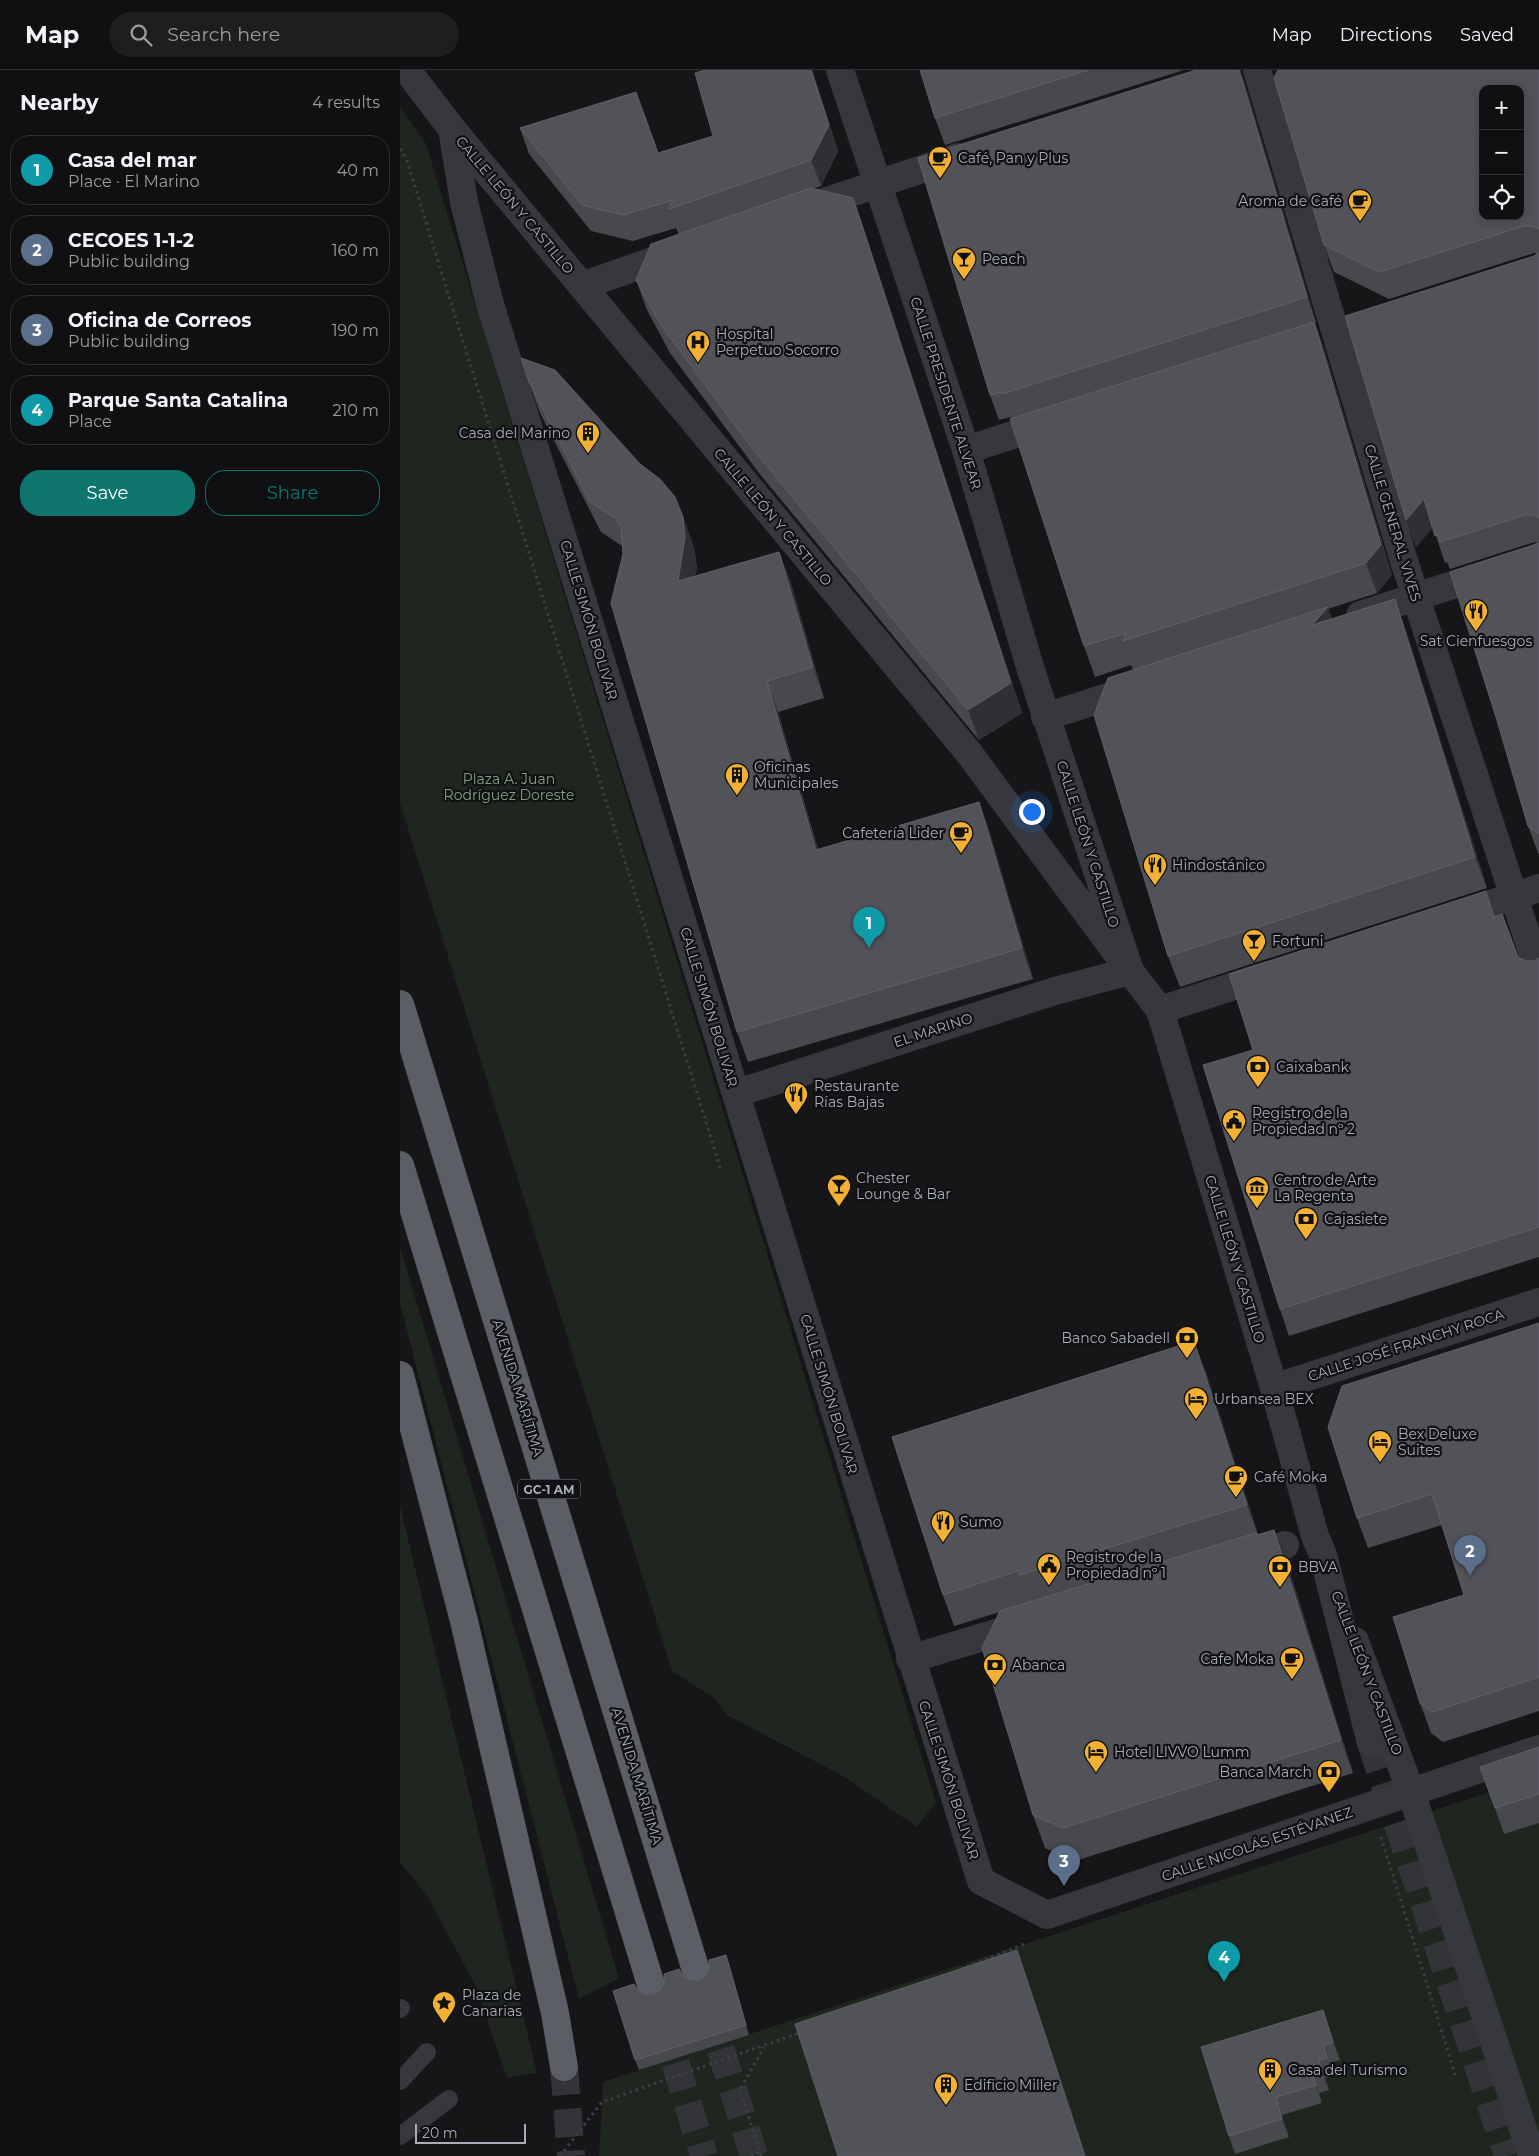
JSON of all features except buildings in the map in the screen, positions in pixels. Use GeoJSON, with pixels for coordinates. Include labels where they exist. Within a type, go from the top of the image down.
{"type":"FeatureCollection","features":[{"type":"Feature","properties":{"kind":"highway","name":"AVENIDA MARÍTIMA"},"geometry":{"type":"LineString","coordinates":[[400,1004],[697,1974]]}},
{"type":"Feature","properties":{"kind":"highway","name":"GC-1 AM"},"geometry":{"type":"LineString","coordinates":[[400,1165],[652,1988]]}},
{"type":"Feature","properties":{"kind":"highway"},"geometry":{"type":"LineString","coordinates":[[400,1375],[464,1621],[556,2013],[564,2067]]}},
{"type":"Feature","properties":{"kind":"street","name":"CALLE LEÓN Y CASTILLO"},"geometry":{"type":"LineString","coordinates":[[407,70],[452,129],[562,259],[582,286],[969,753],[1160,1010],[1274,1388],[1315,1536],[1411,1792],[1532,2156]]}},
{"type":"Feature","properties":{"kind":"street","name":"CALLE PRESIDENTE ALVEAR"},"geometry":{"type":"LineString","coordinates":[[840,70],[966,450],[1045,717]]}},
{"type":"Feature","properties":{"kind":"street","name":"CALLE GENERAL VIVES"},"geometry":{"type":"LineString","coordinates":[[1256,70],[1416,598],[1539,973]]}},
{"type":"Feature","properties":{"kind":"street","name":"CALLE SIMÓN BOLIVAR"},"geometry":{"type":"LineString","coordinates":[[452,129],[464,202],[490,304],[980,1881]]}},
{"type":"Feature","properties":{"kind":"street"},"geometry":{"type":"LineString","coordinates":[[784,216],[876,183],[977,151]]}},
{"type":"Feature","properties":{"kind":"street"},"geometry":{"type":"LineString","coordinates":[[582,286],[701,244]]}},
{"type":"Feature","properties":{"kind":"street"},"geometry":{"type":"LineString","coordinates":[[1308,342],[1363,324]]}},
{"type":"Feature","properties":{"kind":"street"},"geometry":{"type":"LineString","coordinates":[[966,450],[1070,417]]}},
{"type":"Feature","properties":{"kind":"street"},"geometry":{"type":"LineString","coordinates":[[1340,622],[1539,557]]}},
{"type":"Feature","properties":{"kind":"street"},"geometry":{"type":"LineString","coordinates":[[1045,717],[1159,680]]}},
{"type":"Feature","properties":{"kind":"street","name":"CALLE LEÓN Y CASTILLO"},"geometry":{"type":"LineString","coordinates":[[1045,717],[1130,971]]}},
{"type":"Feature","properties":{"kind":"street"},"geometry":{"type":"LineString","coordinates":[[1434,922],[1539,888]]}},
{"type":"Feature","properties":{"kind":"street"},"geometry":{"type":"LineString","coordinates":[[1160,1010],[1292,968]]}},
{"type":"Feature","properties":{"kind":"street","name":"EL MARINO"},"geometry":{"type":"LineString","coordinates":[[736,1093],[1055,991],[1130,971]]}},
{"type":"Feature","properties":{"kind":"street","name":"CALLE JOSÉ FRANCHY ROCA"},"geometry":{"type":"LineString","coordinates":[[1274,1388],[1539,1302]]}},
{"type":"Feature","properties":{"kind":"street"},"geometry":{"type":"LineString","coordinates":[[1220,1565],[1285,1545]]}},
{"type":"Feature","properties":{"kind":"street","name":"CALLE LEÓN Y CASTILLO"},"geometry":{"type":"LineString","coordinates":[[1323,1555],[1371,1743]]}},
{"type":"Feature","properties":{"kind":"street"},"geometry":{"type":"LineString","coordinates":[[910,1659],[1051,1616]]}},
{"type":"Feature","properties":{"kind":"street","name":"CALLE NICOLÁS ESTÉVANEZ"},"geometry":{"type":"LineString","coordinates":[[980,1881],[1047,1915],[1539,1749]]}},
{"type":"Feature","properties":{"kind":"lane"},"geometry":{"type":"LineString","coordinates":[[400,2081],[427,2052]]}},
{"type":"Feature","properties":{"kind":"lane"},"geometry":{"type":"LineString","coordinates":[[400,2136],[450,2099]]}},
{"type":"Feature","properties":{"kind":"path"},"geometry":{"type":"LineString","coordinates":[[400,149],[406,158],[721,1170]]}},
{"type":"Feature","properties":{"kind":"path"},"geometry":{"type":"LineString","coordinates":[[1371,1805],[1456,2077]]}},
{"type":"Feature","properties":{"kind":"path"},"geometry":{"type":"LineString","coordinates":[[957,1970],[1031,1941]]}},
{"type":"Feature","properties":{"kind":"path"},"geometry":{"type":"LineString","coordinates":[[560,2156],[602,2102],[764,2047],[810,2029]]}},
{"type":"Feature","properties":{"kind":"path"},"geometry":{"type":"LineString","coordinates":[[751,2156],[761,2154],[740,2090],[764,2047]]}},
{"type":"Feature","properties":{"kind":"green space","name":"Plaza A. Juan Rodríguez Doreste"},"geometry":{"type":"Polygon","coordinates":[[[400,107],[426,144],[936,1803],[917,1827],[843,1776],[727,1715],[714,1698],[672,1671],[400,803],[400,107]]]}},
{"type":"Feature","properties":{"kind":"green space"},"geometry":{"type":"Polygon","coordinates":[[[400,1247],[619,1978],[579,1999],[400,1303],[400,1247]]]}},
{"type":"Feature","properties":{"kind":"green space"},"geometry":{"type":"Polygon","coordinates":[[[400,1506],[537,2073],[507,2078],[476,1987],[428,1897],[400,1862],[400,1506]]]}},
{"type":"Feature","properties":{"kind":"green space"},"geometry":{"type":"Polygon","coordinates":[[[1539,1776],[1539,2156],[599,2156],[603,2082],[1539,1776]]]}},
{"type":"Feature","properties":{"kind":"tunnel"},"geometry":{"type":"LineString","coordinates":[[1371,1743],[1508,2156]]}},
{"type":"Feature","properties":{"kind":"tunnel"},"geometry":{"type":"LineString","coordinates":[[708,2009],[754,2156]]}},
{"type":"Feature","properties":{"kind":"tunnel"},"geometry":{"type":"LineString","coordinates":[[663,2023],[704,2156]]}},
{"type":"Feature","properties":{"kind":"tunnel"},"geometry":{"type":"LineString","coordinates":[[564,2067],[571,2156]]}},
{"type":"Feature","properties":{"kind":"place","name":"Café, Pan y Plus"},"geometry":{"type":"Point","coordinates":[940,179]}},
{"type":"Feature","properties":{"kind":"place","name":"Aroma de Café"},"geometry":{"type":"Point","coordinates":[1360,222]}},
{"type":"Feature","properties":{"kind":"place","name":"Peach"},"geometry":{"type":"Point","coordinates":[964,280]}},
{"type":"Feature","properties":{"kind":"place","name":"Hospital Perpetuo Socorro"},"geometry":{"type":"Point","coordinates":[698,363]}},
{"type":"Feature","properties":{"kind":"place","name":"Casa del Marino"},"geometry":{"type":"Point","coordinates":[588,454]}},
{"type":"Feature","properties":{"kind":"place","name":"Sat Cienfuesgos"},"geometry":{"type":"Point","coordinates":[1476,632]}},
{"type":"Feature","properties":{"kind":"place","name":"Oficinas Municipales"},"geometry":{"type":"Point","coordinates":[737,796]}},
{"type":"Feature","properties":{"kind":"place","name":"Cafetería Lider"},"geometry":{"type":"Point","coordinates":[961,854]}},
{"type":"Feature","properties":{"kind":"place","name":"Hindostánico"},"geometry":{"type":"Point","coordinates":[1155,886]}},
{"type":"Feature","properties":{"kind":"place","name":"Casa del mar"},"geometry":{"type":"Point","coordinates":[869,948]}},
{"type":"Feature","properties":{"kind":"place","name":"Fortuni"},"geometry":{"type":"Point","coordinates":[1254,962]}},
{"type":"Feature","properties":{"kind":"place","name":"Caixabank"},"geometry":{"type":"Point","coordinates":[1258,1088]}},
{"type":"Feature","properties":{"kind":"place","name":"Restaurante Rías Bajas"},"geometry":{"type":"Point","coordinates":[796,1115]}},
{"type":"Feature","properties":{"kind":"place","name":"Registro de la Propiedad nº 2"},"geometry":{"type":"Point","coordinates":[1234,1142]}},
{"type":"Feature","properties":{"kind":"place","name":"Chester Lounge & Bar"},"geometry":{"type":"Point","coordinates":[839,1207]}},
{"type":"Feature","properties":{"kind":"place","name":"Centro de Arte La Regenta"},"geometry":{"type":"Point","coordinates":[1257,1209]}},
{"type":"Feature","properties":{"kind":"place","name":"Cajasiete"},"geometry":{"type":"Point","coordinates":[1306,1240]}},
{"type":"Feature","properties":{"kind":"place","name":"Banco Sabadell"},"geometry":{"type":"Point","coordinates":[1187,1359]}},
{"type":"Feature","properties":{"kind":"place","name":"Urbansea BEX"},"geometry":{"type":"Point","coordinates":[1196,1420]}},
{"type":"Feature","properties":{"kind":"place","name":"Bex Deluxe Suites"},"geometry":{"type":"Point","coordinates":[1380,1463]}},
{"type":"Feature","properties":{"kind":"place","name":"Café Moka"},"geometry":{"type":"Point","coordinates":[1236,1498]}},
{"type":"Feature","properties":{"kind":"place","name":"Sumo"},"geometry":{"type":"Point","coordinates":[943,1543]}},
{"type":"Feature","properties":{"kind":"place","name":"CECOES 1-1-2"},"geometry":{"type":"Point","coordinates":[1470,1576]}},
{"type":"Feature","properties":{"kind":"place","name":"Registro de la Propiedad nº 1"},"geometry":{"type":"Point","coordinates":[1049,1586]}},
{"type":"Feature","properties":{"kind":"place","name":"BBVA"},"geometry":{"type":"Point","coordinates":[1280,1588]}},
{"type":"Feature","properties":{"kind":"place","name":"Cafe Moka"},"geometry":{"type":"Point","coordinates":[1292,1680]}},
{"type":"Feature","properties":{"kind":"place","name":"Abanca"},"geometry":{"type":"Point","coordinates":[995,1686]}},
{"type":"Feature","properties":{"kind":"place","name":"Hotel LIVVO Lumm"},"geometry":{"type":"Point","coordinates":[1096,1773]}},
{"type":"Feature","properties":{"kind":"place","name":"Banca March"},"geometry":{"type":"Point","coordinates":[1329,1793]}},
{"type":"Feature","properties":{"kind":"place","name":"Oficina de Correos"},"geometry":{"type":"Point","coordinates":[1064,1886]}},
{"type":"Feature","properties":{"kind":"place","name":"Parque Santa Catalina"},"geometry":{"type":"Point","coordinates":[1224,1982]}},
{"type":"Feature","properties":{"kind":"place","name":"Plaza de Canarias"},"geometry":{"type":"Point","coordinates":[444,2024]}},
{"type":"Feature","properties":{"kind":"place","name":"Casa del Turismo"},"geometry":{"type":"Point","coordinates":[1270,2091]}},
{"type":"Feature","properties":{"kind":"place","name":"Edificio Miller"},"geometry":{"type":"Point","coordinates":[946,2106]}}]}
